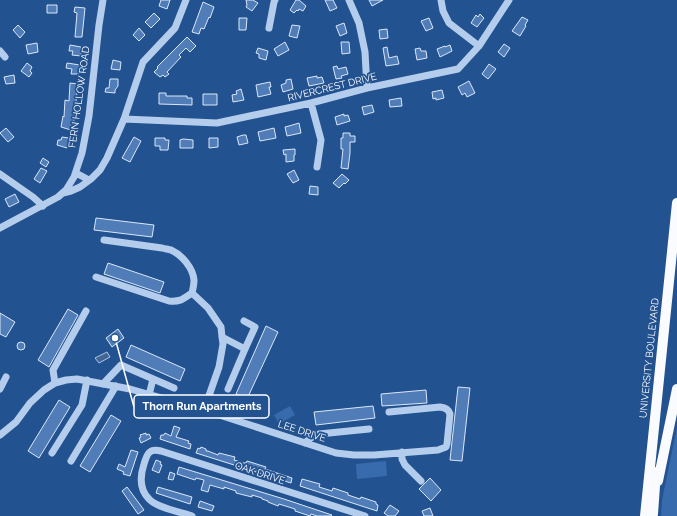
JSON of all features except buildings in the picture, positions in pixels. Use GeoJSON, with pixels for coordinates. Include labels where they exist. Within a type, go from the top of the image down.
{"type":"FeatureCollection","features":[{"type":"Feature","properties":{"kind":"main road","name":"UNIVERSITY BOULEVARD"},"geometry":{"type":"LineString","coordinates":[[650,515],[677,203]]}},
{"type":"Feature","properties":{"kind":"main road"},"geometry":{"type":"LineString","coordinates":[[650,515],[677,261]]}},
{"type":"Feature","properties":{"kind":"main road"},"geometry":{"type":"LineString","coordinates":[[650,515],[677,389]]}},
{"type":"Feature","properties":{"kind":"street","name":"FERN HOLLOW ROAD"},"geometry":{"type":"LineString","coordinates":[[0,228],[58,197],[72,182],[82,153],[89,116],[103,0]]}},
{"type":"Feature","properties":{"kind":"street"},"geometry":{"type":"LineString","coordinates":[[63,193],[75,190],[90,180],[104,164],[124,119],[143,62],[175,28],[186,0]]}},
{"type":"Feature","properties":{"kind":"street"},"geometry":{"type":"LineString","coordinates":[[269,28],[275,0]]}},
{"type":"Feature","properties":{"kind":"street"},"geometry":{"type":"LineString","coordinates":[[349,0],[359,23],[365,52],[367,88]]}},
{"type":"Feature","properties":{"kind":"street"},"geometry":{"type":"LineString","coordinates":[[441,0],[443,11],[449,23],[479,46]]}},
{"type":"Feature","properties":{"kind":"street","name":"RIVERCREST DRIVE"},"geometry":{"type":"LineString","coordinates":[[124,119],[217,123],[311,103],[367,88],[458,69],[479,46],[509,0]]}},
{"type":"Feature","properties":{"kind":"street"},"geometry":{"type":"LineString","coordinates":[[0,51],[5,57]]}},
{"type":"Feature","properties":{"kind":"street"},"geometry":{"type":"LineString","coordinates":[[311,103],[321,140],[317,167]]}},
{"type":"Feature","properties":{"kind":"street"},"geometry":{"type":"LineString","coordinates":[[76,173],[90,180]]}},
{"type":"Feature","properties":{"kind":"street"},"geometry":{"type":"LineString","coordinates":[[0,174],[33,197],[43,206]]}},
{"type":"Feature","properties":{"kind":"street"},"geometry":{"type":"LineString","coordinates":[[96,277],[169,301],[182,300],[192,293],[194,280],[192,274],[187,264],[179,255],[171,250],[104,240]]}},
{"type":"Feature","properties":{"kind":"street"},"geometry":{"type":"LineString","coordinates":[[192,293],[208,308],[221,327],[223,344],[219,367],[204,410]]}},
{"type":"Feature","properties":{"kind":"street"},"geometry":{"type":"LineString","coordinates":[[56,383],[53,370],[86,311]]}},
{"type":"Feature","properties":{"kind":"street"},"geometry":{"type":"LineString","coordinates":[[228,389],[255,327],[244,321]]}},
{"type":"Feature","properties":{"kind":"street"},"geometry":{"type":"LineString","coordinates":[[222,337],[245,349]]}},
{"type":"Feature","properties":{"kind":"street"},"geometry":{"type":"LineString","coordinates":[[103,384],[121,365],[174,388]]}},
{"type":"Feature","properties":{"kind":"street"},"geometry":{"type":"LineString","coordinates":[[0,389],[6,377]]}},
{"type":"Feature","properties":{"kind":"street","name":"LEE DRIVE"},"geometry":{"type":"LineString","coordinates":[[0,435],[16,422],[30,404],[44,390],[56,383],[77,379],[116,386],[204,410],[336,453],[374,455],[438,450],[446,447],[450,414],[446,408],[440,407],[389,412]]}},
{"type":"Feature","properties":{"kind":"street"},"geometry":{"type":"LineString","coordinates":[[149,395],[153,379]]}},
{"type":"Feature","properties":{"kind":"street"},"geometry":{"type":"LineString","coordinates":[[52,453],[82,405],[87,380]]}},
{"type":"Feature","properties":{"kind":"street"},"geometry":{"type":"LineString","coordinates":[[71,461],[116,386]]}},
{"type":"Feature","properties":{"kind":"street"},"geometry":{"type":"LineString","coordinates":[[305,443],[312,436],[319,434],[369,429]]}},
{"type":"Feature","properties":{"kind":"street","name":"OAK DRIVE"},"geometry":{"type":"LineString","coordinates":[[192,516],[156,504],[145,494],[141,485],[141,477],[146,456],[150,452],[154,450],[161,451],[365,516]]}},
{"type":"Feature","properties":{"kind":"street"},"geometry":{"type":"LineString","coordinates":[[402,452],[402,459],[405,465],[421,481]]}},
{"type":"Feature","properties":{"kind":"shaded area"},"geometry":{"type":"Polygon","coordinates":[[[107,352],[110,357],[99,363],[95,358],[107,352]]]}},
{"type":"Feature","properties":{"kind":"shaded area"},"geometry":{"type":"Polygon","coordinates":[[[290,406],[295,415],[279,424],[274,415],[290,406]]]}},
{"type":"Feature","properties":{"kind":"shaded area"},"geometry":{"type":"Polygon","coordinates":[[[677,427],[677,516],[661,516],[662,500],[677,427]]]}},
{"type":"Feature","properties":{"kind":"shaded area"},"geometry":{"type":"Polygon","coordinates":[[[386,461],[387,476],[357,479],[356,464],[386,461]]]}},
{"type":"Feature","properties":{"kind":"place","name":"Thorn Run Apartments"},"geometry":{"type":"Point","coordinates":[115,338]}}]}
